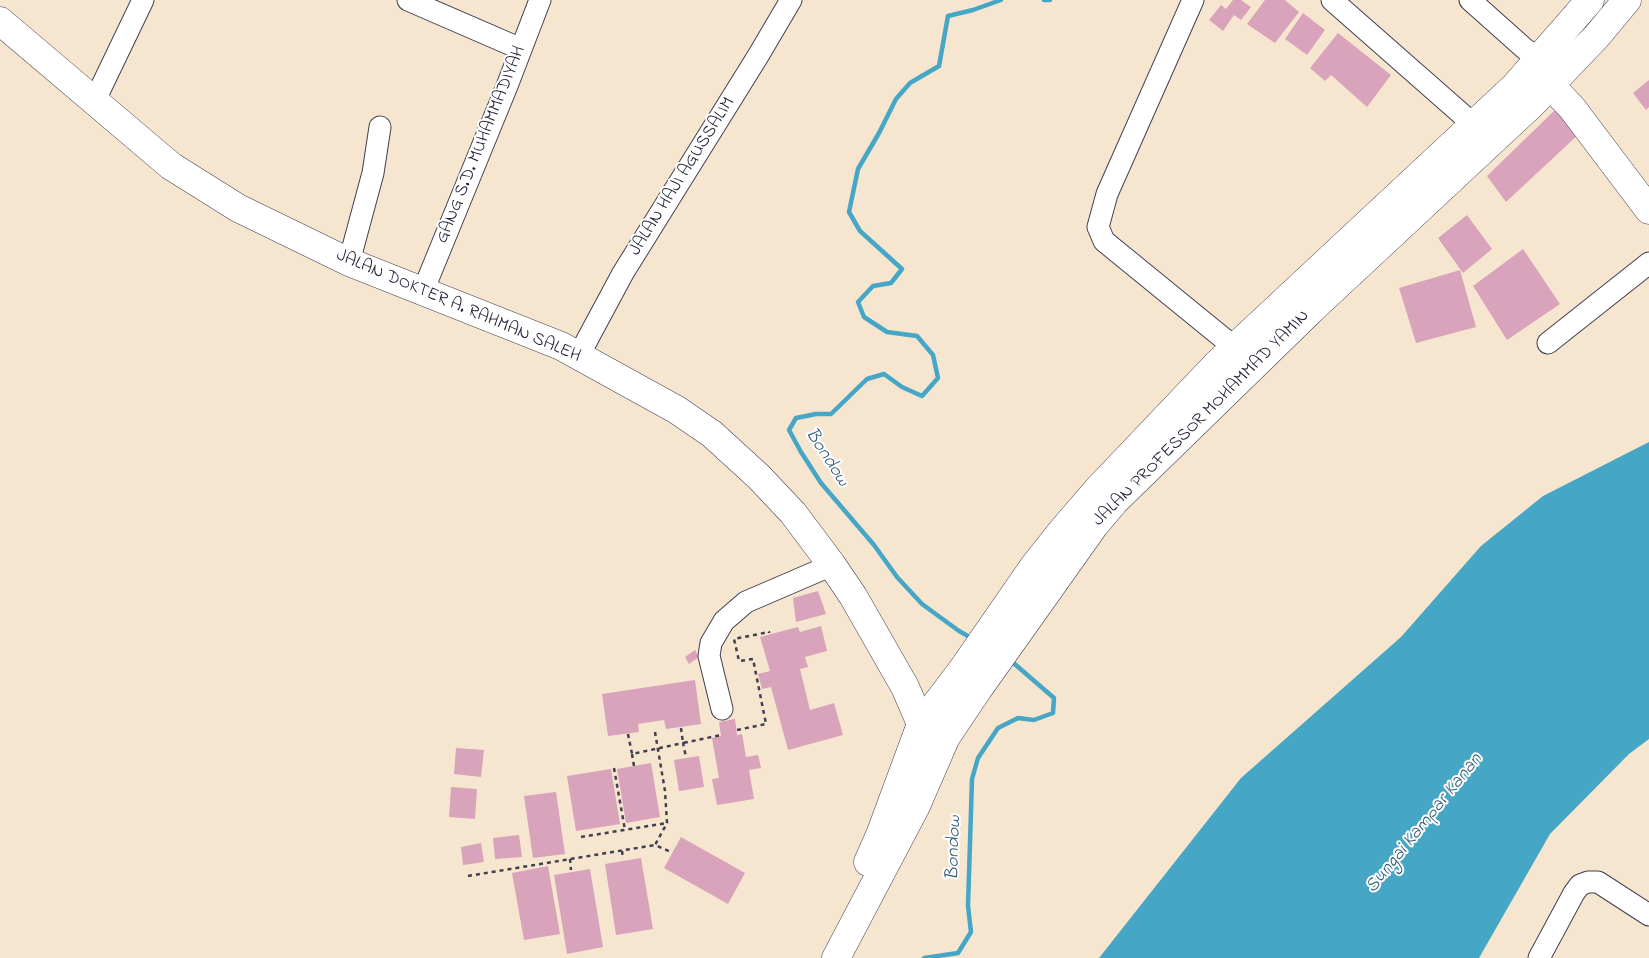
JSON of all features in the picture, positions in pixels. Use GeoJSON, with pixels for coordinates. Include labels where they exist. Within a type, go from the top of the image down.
{"type":"FeatureCollection","features":[{"type":"Feature","properties":{"kind":"main road","name":"JALAN PROFESSOR MOHAMMAD YAMIN"},"geometry":{"type":"LineString","coordinates":[[836,958],[916,806],[971,679],[1006,629],[1115,500],[1473,124],[1516,86],[1590,0]]}},
{"type":"Feature","properties":{"kind":"main road","name":"JALAN PROFESSOR MOHAMMAD YAMIN"},"geometry":{"type":"LineString","coordinates":[[1006,629],[1034,566],[1098,489],[1234,347],[1302,302],[1550,85],[1628,0]]}},
{"type":"Feature","properties":{"kind":"main road","name":"JALAN DOKTER A. RAHMAN SALEH"},"geometry":{"type":"LineString","coordinates":[[0,21],[171,166],[238,208],[349,262],[561,346],[677,410],[712,434],[793,513],[832,565],[853,596],[905,687],[922,724]]}},
{"type":"Feature","properties":{"kind":"main road"},"geometry":{"type":"LineString","coordinates":[[1550,85],[1572,108],[1649,210]]}},
{"type":"Feature","properties":{"kind":"main road","name":"JALAN PROFESSOR MOHAMMAD YAMIN"},"geometry":{"type":"LineString","coordinates":[[816,958],[856,887],[880,835],[922,724],[940,698],[971,679]]}},
{"type":"Feature","properties":{"kind":"main road"},"geometry":{"type":"LineString","coordinates":[[905,687],[940,698]]}},
{"type":"Feature","properties":{"kind":"street"},"geometry":{"type":"LineString","coordinates":[[95,100],[143,0]]}},
{"type":"Feature","properties":{"kind":"street"},"geometry":{"type":"LineString","coordinates":[[408,0],[521,49]]}},
{"type":"Feature","properties":{"kind":"street","name":"GANG S.D. MUHAMMADIYAH"},"geometry":{"type":"LineString","coordinates":[[423,291],[540,0]]}},
{"type":"Feature","properties":{"kind":"street","name":"JALAN HAJI AGUSSALIM"},"geometry":{"type":"LineString","coordinates":[[579,355],[623,273],[791,0]]}},
{"type":"Feature","properties":{"kind":"street"},"geometry":{"type":"LineString","coordinates":[[1193,0],[1107,194],[1098,227],[1104,241],[1234,347]]}},
{"type":"Feature","properties":{"kind":"street"},"geometry":{"type":"LineString","coordinates":[[1332,0],[1473,124]]}},
{"type":"Feature","properties":{"kind":"street"},"geometry":{"type":"LineString","coordinates":[[1470,0],[1540,59]]}},
{"type":"Feature","properties":{"kind":"street"},"geometry":{"type":"LineString","coordinates":[[349,262],[373,173],[380,127]]}},
{"type":"Feature","properties":{"kind":"street"},"geometry":{"type":"LineString","coordinates":[[1548,343],[1649,263]]}},
{"type":"Feature","properties":{"kind":"street"},"geometry":{"type":"LineString","coordinates":[[722,709],[709,656],[711,644],[724,621],[746,602],[832,565]]}},
{"type":"Feature","properties":{"kind":"street"},"geometry":{"type":"LineString","coordinates":[[1539,958],[1580,885],[1588,882],[1598,882],[1649,915]]}},
{"type":"Feature","properties":{"kind":"path"},"geometry":{"type":"LineString","coordinates":[[737,730],[766,724],[753,659],[739,661],[734,639],[769,633]]}},
{"type":"Feature","properties":{"kind":"path"},"geometry":{"type":"LineString","coordinates":[[680,728],[686,758]]}},
{"type":"Feature","properties":{"kind":"path"},"geometry":{"type":"LineString","coordinates":[[655,732],[665,791],[667,823],[655,845]]}},
{"type":"Feature","properties":{"kind":"path"},"geometry":{"type":"LineString","coordinates":[[628,734],[634,766]]}},
{"type":"Feature","properties":{"kind":"path"},"geometry":{"type":"LineString","coordinates":[[632,754],[721,735]]}},
{"type":"Feature","properties":{"kind":"path"},"geometry":{"type":"LineString","coordinates":[[614,768],[625,830]]}},
{"type":"Feature","properties":{"kind":"path"},"geometry":{"type":"LineString","coordinates":[[581,838],[667,823]]}},
{"type":"Feature","properties":{"kind":"path"},"geometry":{"type":"LineString","coordinates":[[468,876],[655,845],[671,852]]}},
{"type":"Feature","properties":{"kind":"path"},"geometry":{"type":"LineString","coordinates":[[622,851],[623,859]]}},
{"type":"Feature","properties":{"kind":"path"},"geometry":{"type":"LineString","coordinates":[[570,859],[571,870]]}},
{"type":"Feature","properties":{"kind":"water","name":"Sungai Kampar Kanan"},"geometry":{"type":"Polygon","coordinates":[[[1649,442],[1649,739],[1629,754],[1550,834],[1479,958],[1099,958],[1241,778],[1401,637],[1481,546],[1543,496],[1649,442]]]}},
{"type":"Feature","properties":{"kind":"building"},"geometry":{"type":"Polygon","coordinates":[[[1233,0],[1241,0],[1251,7],[1241,20],[1234,15],[1223,31],[1209,20],[1221,5],[1226,9],[1233,0]]]}},
{"type":"Feature","properties":{"kind":"building"},"geometry":{"type":"Polygon","coordinates":[[[1265,0],[1285,0],[1299,12],[1275,43],[1247,24],[1265,0]]]}},
{"type":"Feature","properties":{"kind":"building"},"geometry":{"type":"Polygon","coordinates":[[[1303,13],[1325,30],[1307,55],[1285,39],[1303,13]]]}},
{"type":"Feature","properties":{"kind":"building"},"geometry":{"type":"Polygon","coordinates":[[[1338,33],[1391,75],[1367,107],[1331,75],[1325,81],[1310,68],[1338,33]]]}},
{"type":"Feature","properties":{"kind":"building"},"geometry":{"type":"Polygon","coordinates":[[[1649,80],[1649,107],[1646,110],[1633,93],[1649,80]]]}},
{"type":"Feature","properties":{"kind":"building"},"geometry":{"type":"Polygon","coordinates":[[[1557,108],[1580,133],[1506,202],[1487,176],[1557,108]]]}},
{"type":"Feature","properties":{"kind":"building"},"geometry":{"type":"Polygon","coordinates":[[[1467,215],[1492,249],[1463,273],[1438,238],[1467,215]]]}},
{"type":"Feature","properties":{"kind":"building"},"geometry":{"type":"Polygon","coordinates":[[[1523,249],[1560,304],[1507,340],[1473,286],[1523,249]]]}},
{"type":"Feature","properties":{"kind":"building"},"geometry":{"type":"Polygon","coordinates":[[[1460,270],[1476,327],[1416,343],[1399,288],[1460,270]]]}},
{"type":"Feature","properties":{"kind":"building"},"geometry":{"type":"Polygon","coordinates":[[[818,591],[826,614],[796,622],[793,598],[818,591]]]}},
{"type":"Feature","properties":{"kind":"building"},"geometry":{"type":"Polygon","coordinates":[[[821,626],[827,651],[805,657],[808,667],[800,669],[810,710],[834,703],[843,735],[788,750],[771,687],[762,689],[758,674],[770,671],[760,637],[798,627],[800,632],[821,626]]]}},
{"type":"Feature","properties":{"kind":"building"},"geometry":{"type":"Polygon","coordinates":[[[695,650],[699,657],[689,664],[685,657],[695,650]]]}},
{"type":"Feature","properties":{"kind":"building"},"geometry":{"type":"Polygon","coordinates":[[[695,680],[701,724],[666,729],[664,720],[638,724],[639,732],[608,736],[602,694],[695,680]]]}},
{"type":"Feature","properties":{"kind":"building"},"geometry":{"type":"Polygon","coordinates":[[[735,719],[737,735],[742,734],[746,757],[758,755],[761,768],[749,770],[754,799],[717,805],[712,779],[719,778],[712,738],[721,736],[719,722],[735,719]]]}},
{"type":"Feature","properties":{"kind":"building"},"geometry":{"type":"Polygon","coordinates":[[[456,748],[484,750],[481,777],[454,774],[456,748]]]}},
{"type":"Feature","properties":{"kind":"building"},"geometry":{"type":"Polygon","coordinates":[[[699,756],[704,787],[679,791],[674,760],[699,756]]]}},
{"type":"Feature","properties":{"kind":"building"},"geometry":{"type":"Polygon","coordinates":[[[651,763],[660,817],[626,823],[617,769],[651,763]]]}},
{"type":"Feature","properties":{"kind":"building"},"geometry":{"type":"Polygon","coordinates":[[[611,769],[620,824],[576,831],[567,776],[611,769]]]}},
{"type":"Feature","properties":{"kind":"building"},"geometry":{"type":"Polygon","coordinates":[[[451,787],[477,789],[475,819],[449,817],[451,787]]]}},
{"type":"Feature","properties":{"kind":"building"},"geometry":{"type":"Polygon","coordinates":[[[556,792],[565,854],[533,858],[524,796],[556,792]]]}},
{"type":"Feature","properties":{"kind":"building"},"geometry":{"type":"Polygon","coordinates":[[[519,835],[522,857],[495,859],[493,838],[519,835]]]}},
{"type":"Feature","properties":{"kind":"building"},"geometry":{"type":"Polygon","coordinates":[[[681,837],[745,873],[728,904],[664,868],[681,837]]]}},
{"type":"Feature","properties":{"kind":"building"},"geometry":{"type":"Polygon","coordinates":[[[481,843],[484,862],[463,865],[461,847],[481,843]]]}},
{"type":"Feature","properties":{"kind":"building"},"geometry":{"type":"Polygon","coordinates":[[[641,858],[653,929],[616,935],[605,864],[641,858]]]}},
{"type":"Feature","properties":{"kind":"building"},"geometry":{"type":"Polygon","coordinates":[[[548,866],[560,934],[524,940],[512,873],[548,866]]]}},
{"type":"Feature","properties":{"kind":"building"},"geometry":{"type":"Polygon","coordinates":[[[590,869],[603,947],[567,954],[554,875],[590,869]]]}},
{"type":"Feature","properties":{"kind":"waterway","name":"Bondow"},"geometry":{"type":"LineString","coordinates":[[973,639],[922,604],[897,577],[874,545],[821,483],[789,430],[796,418],[816,414],[831,414],[867,379],[884,374],[902,387],[922,396],[938,378],[933,355],[917,336],[887,332],[864,317],[858,302],[873,286],[891,283],[902,269],[860,231],[849,212],[858,169],[896,99],[910,83],[939,66],[948,16],[1001,0]]}},
{"type":"Feature","properties":{"kind":"waterway","name":"Bondow"},"geometry":{"type":"LineString","coordinates":[[1044,0],[1050,0]]}},
{"type":"Feature","properties":{"kind":"waterway","name":"Bondow"},"geometry":{"type":"LineString","coordinates":[[924,958],[958,953],[971,932],[968,906],[972,779],[978,758],[998,728],[1018,718],[1034,720],[1053,713],[1054,698],[1010,660]]}}]}
